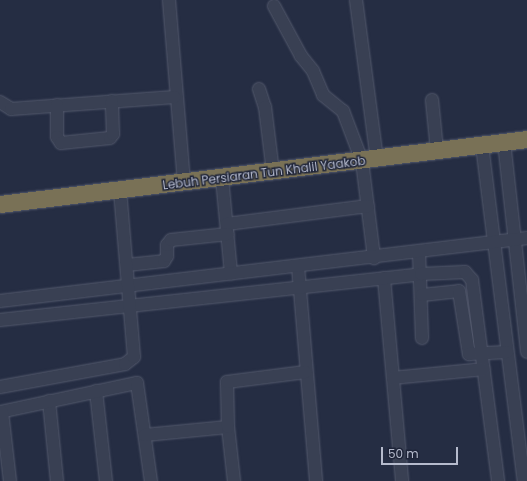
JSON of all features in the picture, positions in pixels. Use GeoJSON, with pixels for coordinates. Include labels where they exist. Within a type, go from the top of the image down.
{"type":"FeatureCollection","features":[{"type":"Feature","properties":{"kind":"highway","name":"Lebuh Persiaran Tun Khalil Yaakob"},"geometry":{"type":"LineString","coordinates":[[0,204],[120,191],[527,139]]}},
{"type":"Feature","properties":{"kind":"street"},"geometry":{"type":"LineString","coordinates":[[169,0],[175,97],[184,183]]}},
{"type":"Feature","properties":{"kind":"street"},"geometry":{"type":"LineString","coordinates":[[356,0],[369,160],[368,206],[374,258]]}},
{"type":"Feature","properties":{"kind":"street"},"geometry":{"type":"LineString","coordinates":[[274,6],[301,56],[313,71],[323,95],[343,111],[369,160]]}},
{"type":"Feature","properties":{"kind":"street"},"geometry":{"type":"LineString","coordinates":[[259,89],[265,107],[273,172]]}},
{"type":"Feature","properties":{"kind":"street"},"geometry":{"type":"LineString","coordinates":[[0,102],[11,109],[175,97]]}},
{"type":"Feature","properties":{"kind":"street"},"geometry":{"type":"LineString","coordinates":[[432,100],[437,150]]}},
{"type":"Feature","properties":{"kind":"street"},"geometry":{"type":"LineString","coordinates":[[57,105],[57,136],[61,143],[110,138],[112,134],[112,101]]}},
{"type":"Feature","properties":{"kind":"street"},"geometry":{"type":"LineString","coordinates":[[504,142],[513,239],[527,352]]}},
{"type":"Feature","properties":{"kind":"street"},"geometry":{"type":"LineString","coordinates":[[482,145],[492,241],[507,352],[525,466],[524,481]]}},
{"type":"Feature","properties":{"kind":"street"},"geometry":{"type":"LineString","coordinates":[[222,178],[231,274]]}},
{"type":"Feature","properties":{"kind":"street"},"geometry":{"type":"LineString","coordinates":[[0,387],[130,361],[134,353],[120,191]]}},
{"type":"Feature","properties":{"kind":"street"},"geometry":{"type":"LineString","coordinates":[[127,265],[164,261],[168,256],[167,245],[171,240],[227,229],[368,206]]}},
{"type":"Feature","properties":{"kind":"street"},"geometry":{"type":"LineString","coordinates":[[0,301],[374,258],[492,241],[527,238]]}},
{"type":"Feature","properties":{"kind":"street"},"geometry":{"type":"LineString","coordinates":[[419,252],[422,295],[419,306],[422,338]]}},
{"type":"Feature","properties":{"kind":"street"},"geometry":{"type":"LineString","coordinates":[[298,266],[305,372],[316,481]]}},
{"type":"Feature","properties":{"kind":"street"},"geometry":{"type":"LineString","coordinates":[[0,320],[459,271],[469,275],[482,354],[498,481]]}},
{"type":"Feature","properties":{"kind":"street"},"geometry":{"type":"LineString","coordinates":[[384,278],[402,481]]}},
{"type":"Feature","properties":{"kind":"street"},"geometry":{"type":"LineString","coordinates":[[422,295],[459,291],[468,352],[471,355],[507,352]]}},
{"type":"Feature","properties":{"kind":"street"},"geometry":{"type":"LineString","coordinates":[[393,378],[484,369]]}},
{"type":"Feature","properties":{"kind":"street"},"geometry":{"type":"LineString","coordinates":[[234,481],[228,427],[227,382],[305,372]]}},
{"type":"Feature","properties":{"kind":"street"},"geometry":{"type":"LineString","coordinates":[[10,481],[1,412],[137,383],[151,481]]}},
{"type":"Feature","properties":{"kind":"street"},"geometry":{"type":"LineString","coordinates":[[96,391],[106,481]]}},
{"type":"Feature","properties":{"kind":"street"},"geometry":{"type":"LineString","coordinates":[[49,401],[58,481]]}},
{"type":"Feature","properties":{"kind":"street"},"geometry":{"type":"LineString","coordinates":[[145,435],[228,427]]}}]}
